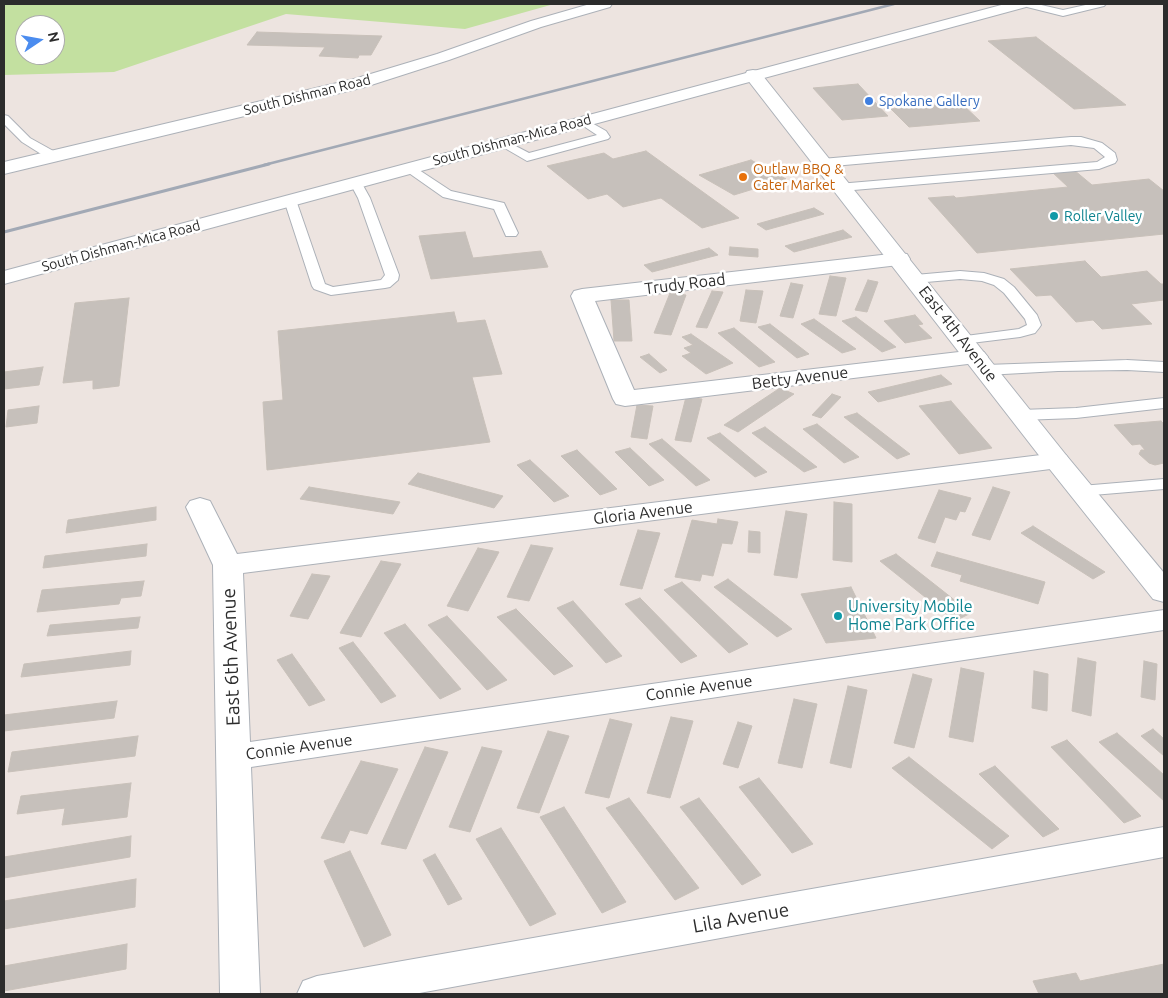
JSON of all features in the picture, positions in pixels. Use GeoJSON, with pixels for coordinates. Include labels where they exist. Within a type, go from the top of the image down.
{"type":"FeatureCollection","features":[{"type":"Feature","properties":{"kind":"street","name":"South Dishman Road"},"geometry":{"type":"LineString","coordinates":[[4,168],[359,83],[443,57],[536,24],[605,4]]}},
{"type":"Feature","properties":{"kind":"street","name":"South Dishman-Mica Road"},"geometry":{"type":"LineString","coordinates":[[4,278],[1021,4]]}},
{"type":"Feature","properties":{"kind":"street","name":"East 4th Avenue"},"geometry":{"type":"LineString","coordinates":[[753,75],[1021,416],[1164,592]]}},
{"type":"Feature","properties":{"kind":"street","name":"Trudy Road"},"geometry":{"type":"LineString","coordinates":[[625,399],[582,296],[899,259]]}},
{"type":"Feature","properties":{"kind":"street","name":"Betty Avenue"},"geometry":{"type":"LineString","coordinates":[[625,399],[975,356]]}},
{"type":"Feature","properties":{"kind":"street","name":"Gloria Avenue"},"geometry":{"type":"LineString","coordinates":[[228,565],[1057,461]]}},
{"type":"Feature","properties":{"kind":"street","name":"East 6th Avenue"},"geometry":{"type":"LineString","coordinates":[[200,507],[228,565],[240,994]]}},
{"type":"Feature","properties":{"kind":"street","name":"Connie Avenue"},"geometry":{"type":"LineString","coordinates":[[234,757],[1164,620]]}},
{"type":"Feature","properties":{"kind":"street","name":"Lila Avenue"},"geometry":{"type":"LineString","coordinates":[[317,994],[1164,842]]}},
{"type":"Feature","properties":{"kind":"lane"},"geometry":{"type":"LineString","coordinates":[[1026,4],[1062,13],[1101,4]]}},
{"type":"Feature","properties":{"kind":"lane"},"geometry":{"type":"LineString","coordinates":[[4,118],[26,140],[54,156]]}},
{"type":"Feature","properties":{"kind":"lane"},"geometry":{"type":"LineString","coordinates":[[502,143],[522,155],[533,156],[604,137],[602,133],[583,121]]}},
{"type":"Feature","properties":{"kind":"lane"},"geometry":{"type":"LineString","coordinates":[[822,163],[1070,141],[1081,141],[1098,145],[1111,156],[1112,160],[1099,165],[842,187]]}},
{"type":"Feature","properties":{"kind":"lane"},"geometry":{"type":"LineString","coordinates":[[410,168],[447,194],[499,206],[511,233]]}},
{"type":"Feature","properties":{"kind":"lane"},"geometry":{"type":"LineString","coordinates":[[290,200],[319,286],[331,291],[385,284],[391,280],[392,275],[364,198],[356,183]]}},
{"type":"Feature","properties":{"kind":"lane"},"geometry":{"type":"LineString","coordinates":[[915,279],[960,275],[984,277],[999,282],[1009,290],[1032,318],[1034,325],[1030,330],[1020,333],[975,356]]}},
{"type":"Feature","properties":{"kind":"lane"},"geometry":{"type":"LineString","coordinates":[[975,356],[1068,366],[1127,365],[1164,367]]}},
{"type":"Feature","properties":{"kind":"lane"},"geometry":{"type":"LineString","coordinates":[[1021,416],[1076,413],[1164,403]]}},
{"type":"Feature","properties":{"kind":"lane"},"geometry":{"type":"LineString","coordinates":[[1081,491],[1164,484]]}},
{"type":"Feature","properties":{"kind":"green space"},"geometry":{"type":"Polygon","coordinates":[[[4,4],[554,4],[465,29],[286,14],[114,72],[4,75],[4,4]]]}},
{"type":"Feature","properties":{"kind":"building"},"geometry":{"type":"Polygon","coordinates":[[[257,32],[382,36],[371,55],[359,55],[358,58],[319,56],[325,47],[247,45],[257,32]]]}},
{"type":"Feature","properties":{"kind":"building"},"geometry":{"type":"Polygon","coordinates":[[[1036,37],[1126,105],[1074,109],[988,41],[1036,37]]]}},
{"type":"Feature","properties":{"kind":"building"},"geometry":{"type":"Polygon","coordinates":[[[858,84],[888,116],[842,120],[813,88],[858,84]]]}},
{"type":"Feature","properties":{"kind":"building"},"geometry":{"type":"Polygon","coordinates":[[[961,103],[980,121],[909,127],[891,109],[961,103]]]}},
{"type":"Feature","properties":{"kind":"building"},"geometry":{"type":"Polygon","coordinates":[[[646,151],[739,218],[702,228],[661,198],[623,207],[607,194],[588,199],[547,166],[604,153],[613,159],[646,151]]]}},
{"type":"Feature","properties":{"kind":"building","name":"Outlaw BBQ & Cater Market"},"geometry":{"type":"Polygon","coordinates":[[[751,160],[786,179],[734,195],[699,175],[751,160]]]}},
{"type":"Feature","properties":{"kind":"building","name":"Roller Valley"},"geometry":{"type":"Polygon","coordinates":[[[1074,170],[1092,185],[1149,179],[1164,191],[1164,234],[977,253],[928,198],[954,196],[956,198],[1068,187],[1052,172],[1074,170]]]}},
{"type":"Feature","properties":{"kind":"building"},"geometry":{"type":"Polygon","coordinates":[[[814,208],[824,214],[766,230],[757,224],[814,208]]]}},
{"type":"Feature","properties":{"kind":"building"},"geometry":{"type":"Polygon","coordinates":[[[843,230],[852,237],[794,252],[785,246],[843,230]]]}},
{"type":"Feature","properties":{"kind":"building"},"geometry":{"type":"Polygon","coordinates":[[[465,232],[473,258],[541,251],[548,267],[431,279],[419,236],[465,232]]]}},
{"type":"Feature","properties":{"kind":"building"},"geometry":{"type":"Polygon","coordinates":[[[730,247],[758,249],[758,257],[729,255],[730,247]]]}},
{"type":"Feature","properties":{"kind":"building"},"geometry":{"type":"Polygon","coordinates":[[[709,248],[718,255],[652,272],[644,265],[709,248]]]}},
{"type":"Feature","properties":{"kind":"building"},"geometry":{"type":"Polygon","coordinates":[[[1085,261],[1101,277],[1147,271],[1161,284],[1164,284],[1164,300],[1131,304],[1152,324],[1102,329],[1093,320],[1076,322],[1051,295],[1036,296],[1010,269],[1085,261]]]}},
{"type":"Feature","properties":{"kind":"building"},"geometry":{"type":"Polygon","coordinates":[[[830,276],[846,278],[836,316],[819,314],[830,276]]]}},
{"type":"Feature","properties":{"kind":"building"},"geometry":{"type":"Polygon","coordinates":[[[868,280],[878,282],[867,312],[855,310],[868,280]]]}},
{"type":"Feature","properties":{"kind":"building"},"geometry":{"type":"Polygon","coordinates":[[[791,283],[803,285],[793,318],[780,316],[791,283]]]}},
{"type":"Feature","properties":{"kind":"building"},"geometry":{"type":"Polygon","coordinates":[[[746,290],[763,291],[756,323],[740,321],[746,290]]]}},
{"type":"Feature","properties":{"kind":"building"},"geometry":{"type":"Polygon","coordinates":[[[712,291],[723,292],[707,328],[696,327],[712,291]]]}},
{"type":"Feature","properties":{"kind":"building"},"geometry":{"type":"Polygon","coordinates":[[[670,293],[686,295],[671,335],[654,333],[670,293]]]}},
{"type":"Feature","properties":{"kind":"building"},"geometry":{"type":"Polygon","coordinates":[[[129,298],[119,386],[93,389],[93,380],[63,383],[75,303],[129,298]]]}},
{"type":"Feature","properties":{"kind":"building"},"geometry":{"type":"Polygon","coordinates":[[[611,300],[629,300],[632,341],[614,341],[611,300]]]}},
{"type":"Feature","properties":{"kind":"building"},"geometry":{"type":"Polygon","coordinates":[[[454,312],[457,323],[485,320],[502,374],[472,377],[490,442],[267,470],[263,402],[283,400],[278,331],[454,312]]]}},
{"type":"Feature","properties":{"kind":"building"},"geometry":{"type":"Polygon","coordinates":[[[915,315],[923,324],[918,325],[932,338],[905,343],[884,321],[915,315]]]}},
{"type":"Feature","properties":{"kind":"building"},"geometry":{"type":"Polygon","coordinates":[[[856,317],[896,347],[882,352],[842,321],[856,317]]]}},
{"type":"Feature","properties":{"kind":"building"},"geometry":{"type":"Polygon","coordinates":[[[814,319],[856,349],[842,353],[801,324],[814,319]]]}},
{"type":"Feature","properties":{"kind":"building"},"geometry":{"type":"Polygon","coordinates":[[[770,324],[809,354],[797,358],[758,327],[770,324]]]}},
{"type":"Feature","properties":{"kind":"building"},"geometry":{"type":"Polygon","coordinates":[[[734,328],[775,362],[759,367],[718,333],[734,328]]]}},
{"type":"Feature","properties":{"kind":"building"},"geometry":{"type":"Polygon","coordinates":[[[691,334],[733,363],[706,374],[682,356],[691,353],[684,348],[693,345],[682,337],[691,334]]]}},
{"type":"Feature","properties":{"kind":"building"},"geometry":{"type":"Polygon","coordinates":[[[649,354],[667,370],[660,373],[640,357],[649,354]]]}},
{"type":"Feature","properties":{"kind":"building"},"geometry":{"type":"Polygon","coordinates":[[[43,367],[39,385],[4,389],[4,372],[43,367]]]}},
{"type":"Feature","properties":{"kind":"building"},"geometry":{"type":"Polygon","coordinates":[[[941,375],[952,384],[878,402],[868,392],[941,375]]]}},
{"type":"Feature","properties":{"kind":"building"},"geometry":{"type":"Polygon","coordinates":[[[780,388],[794,394],[738,432],[724,425],[780,388]]]}},
{"type":"Feature","properties":{"kind":"building"},"geometry":{"type":"Polygon","coordinates":[[[832,394],[841,397],[821,418],[812,415],[832,394]]]}},
{"type":"Feature","properties":{"kind":"building"},"geometry":{"type":"Polygon","coordinates":[[[686,397],[702,399],[691,442],[675,440],[686,397]]]}},
{"type":"Feature","properties":{"kind":"building"},"geometry":{"type":"Polygon","coordinates":[[[951,401],[992,448],[959,454],[919,406],[951,401]]]}},
{"type":"Feature","properties":{"kind":"building"},"geometry":{"type":"Polygon","coordinates":[[[637,405],[653,406],[647,439],[631,437],[637,405]]]}},
{"type":"Feature","properties":{"kind":"building"},"geometry":{"type":"Polygon","coordinates":[[[39,406],[37,423],[6,427],[8,410],[39,406]]]}},
{"type":"Feature","properties":{"kind":"building"},"geometry":{"type":"Polygon","coordinates":[[[857,413],[910,454],[897,459],[844,417],[857,413]]]}},
{"type":"Feature","properties":{"kind":"building"},"geometry":{"type":"Polygon","coordinates":[[[1161,421],[1164,424],[1164,463],[1155,465],[1149,463],[1139,454],[1141,450],[1145,450],[1140,444],[1132,445],[1114,425],[1161,421]]]}},
{"type":"Feature","properties":{"kind":"building"},"geometry":{"type":"Polygon","coordinates":[[[817,424],[859,457],[844,463],[803,429],[817,424]]]}},
{"type":"Feature","properties":{"kind":"building"},"geometry":{"type":"Polygon","coordinates":[[[765,427],[817,467],[804,472],[752,433],[765,427]]]}},
{"type":"Feature","properties":{"kind":"building"},"geometry":{"type":"Polygon","coordinates":[[[720,433],[767,472],[755,477],[707,438],[720,433]]]}},
{"type":"Feature","properties":{"kind":"building"},"geometry":{"type":"Polygon","coordinates":[[[662,439],[710,480],[696,486],[649,444],[662,439]]]}},
{"type":"Feature","properties":{"kind":"building"},"geometry":{"type":"Polygon","coordinates":[[[630,448],[664,480],[649,486],[615,452],[630,448]]]}},
{"type":"Feature","properties":{"kind":"building"},"geometry":{"type":"Polygon","coordinates":[[[577,450],[617,489],[600,495],[561,456],[577,450]]]}},
{"type":"Feature","properties":{"kind":"building"},"geometry":{"type":"Polygon","coordinates":[[[530,460],[569,496],[554,502],[517,465],[530,460]]]}},
{"type":"Feature","properties":{"kind":"building"},"geometry":{"type":"Polygon","coordinates":[[[418,473],[503,496],[494,508],[408,484],[418,473]]]}},
{"type":"Feature","properties":{"kind":"building"},"geometry":{"type":"Polygon","coordinates":[[[309,487],[400,502],[393,514],[300,499],[309,487]]]}},
{"type":"Feature","properties":{"kind":"building"},"geometry":{"type":"Polygon","coordinates":[[[993,487],[1010,492],[990,540],[972,535],[993,487]]]}},
{"type":"Feature","properties":{"kind":"building"},"geometry":{"type":"Polygon","coordinates":[[[939,490],[971,498],[965,512],[960,511],[956,520],[945,517],[935,543],[918,538],[939,490]]]}},
{"type":"Feature","properties":{"kind":"building"},"geometry":{"type":"Polygon","coordinates":[[[834,502],[852,504],[852,562],[833,560],[834,502]]]}},
{"type":"Feature","properties":{"kind":"building"},"geometry":{"type":"Polygon","coordinates":[[[156,507],[156,520],[66,533],[68,520],[156,507]]]}},
{"type":"Feature","properties":{"kind":"building"},"geometry":{"type":"Polygon","coordinates":[[[786,511],[807,514],[797,578],[774,575],[786,511]]]}},
{"type":"Feature","properties":{"kind":"building"},"geometry":{"type":"Polygon","coordinates":[[[718,519],[738,522],[732,544],[722,543],[713,576],[702,574],[700,581],[675,577],[692,520],[717,524],[718,519]]]}},
{"type":"Feature","properties":{"kind":"building"},"geometry":{"type":"Polygon","coordinates":[[[1033,526],[1105,572],[1093,579],[1021,533],[1033,526]]]}},
{"type":"Feature","properties":{"kind":"building"},"geometry":{"type":"Polygon","coordinates":[[[638,530],[660,533],[642,589],[620,585],[638,530]]]}},
{"type":"Feature","properties":{"kind":"building"},"geometry":{"type":"Polygon","coordinates":[[[749,531],[760,532],[760,553],[748,552],[749,531]]]}},
{"type":"Feature","properties":{"kind":"building"},"geometry":{"type":"Polygon","coordinates":[[[147,544],[146,556],[43,568],[45,556],[147,544]]]}},
{"type":"Feature","properties":{"kind":"building"},"geometry":{"type":"Polygon","coordinates":[[[531,545],[553,548],[529,601],[507,597],[531,545]]]}},
{"type":"Feature","properties":{"kind":"building"},"geometry":{"type":"Polygon","coordinates":[[[478,548],[499,552],[468,611],[447,606],[478,548]]]}},
{"type":"Feature","properties":{"kind":"building"},"geometry":{"type":"Polygon","coordinates":[[[937,552],[1045,582],[1038,604],[960,581],[962,575],[931,566],[937,552]]]}},
{"type":"Feature","properties":{"kind":"building"},"geometry":{"type":"Polygon","coordinates":[[[896,554],[971,613],[955,621],[880,561],[896,554]]]}},
{"type":"Feature","properties":{"kind":"building"},"geometry":{"type":"Polygon","coordinates":[[[381,561],[401,564],[361,637],[340,633],[381,561]]]}},
{"type":"Feature","properties":{"kind":"building"},"geometry":{"type":"Polygon","coordinates":[[[312,574],[330,576],[308,619],[290,616],[312,574]]]}},
{"type":"Feature","properties":{"kind":"building"},"geometry":{"type":"Polygon","coordinates":[[[728,579],[792,629],[777,637],[714,587],[728,579]]]}},
{"type":"Feature","properties":{"kind":"building"},"geometry":{"type":"Polygon","coordinates":[[[144,581],[141,596],[121,598],[119,604],[37,612],[42,590],[144,581]]]}},
{"type":"Feature","properties":{"kind":"building"},"geometry":{"type":"Polygon","coordinates":[[[682,582],[748,644],[729,653],[664,590],[682,582]]]}},
{"type":"Feature","properties":{"kind":"building","name":"University Mobile Home Park Office"},"geometry":{"type":"Polygon","coordinates":[[[851,587],[876,638],[826,643],[801,594],[851,587]]]}},
{"type":"Feature","properties":{"kind":"building"},"geometry":{"type":"Polygon","coordinates":[[[640,598],[697,656],[681,663],[625,604],[640,598]]]}},
{"type":"Feature","properties":{"kind":"building"},"geometry":{"type":"Polygon","coordinates":[[[573,601],[622,656],[606,663],[557,608],[573,601]]]}},
{"type":"Feature","properties":{"kind":"building"},"geometry":{"type":"Polygon","coordinates":[[[516,609],[573,666],[554,675],[497,617],[516,609]]]}},
{"type":"Feature","properties":{"kind":"building"},"geometry":{"type":"Polygon","coordinates":[[[447,616],[507,680],[487,690],[428,625],[447,616]]]}},
{"type":"Feature","properties":{"kind":"building"},"geometry":{"type":"Polygon","coordinates":[[[140,617],[138,628],[47,636],[50,625],[140,617]]]}},
{"type":"Feature","properties":{"kind":"building"},"geometry":{"type":"Polygon","coordinates":[[[405,624],[461,689],[440,699],[384,633],[405,624]]]}},
{"type":"Feature","properties":{"kind":"building"},"geometry":{"type":"Polygon","coordinates":[[[353,642],[396,696],[381,703],[339,648],[353,642]]]}},
{"type":"Feature","properties":{"kind":"building"},"geometry":{"type":"Polygon","coordinates":[[[131,651],[130,665],[21,677],[24,664],[131,651]]]}},
{"type":"Feature","properties":{"kind":"building"},"geometry":{"type":"Polygon","coordinates":[[[292,654],[325,700],[309,706],[277,660],[292,654]]]}},
{"type":"Feature","properties":{"kind":"building"},"geometry":{"type":"Polygon","coordinates":[[[1078,658],[1096,662],[1091,716],[1072,711],[1078,658]]]}},
{"type":"Feature","properties":{"kind":"building"},"geometry":{"type":"Polygon","coordinates":[[[1144,661],[1157,664],[1155,700],[1141,697],[1144,661]]]}},
{"type":"Feature","properties":{"kind":"building"},"geometry":{"type":"Polygon","coordinates":[[[961,668],[984,673],[973,742],[949,737],[961,668]]]}},
{"type":"Feature","properties":{"kind":"building"},"geometry":{"type":"Polygon","coordinates":[[[1034,671],[1048,674],[1047,711],[1032,708],[1034,671]]]}},
{"type":"Feature","properties":{"kind":"building"},"geometry":{"type":"Polygon","coordinates":[[[913,674],[932,679],[914,748],[894,743],[913,674]]]}},
{"type":"Feature","properties":{"kind":"building"},"geometry":{"type":"Polygon","coordinates":[[[848,686],[867,690],[851,768],[830,763],[848,686]]]}},
{"type":"Feature","properties":{"kind":"building"},"geometry":{"type":"Polygon","coordinates":[[[794,699],[817,704],[802,768],[778,763],[794,699]]]}},
{"type":"Feature","properties":{"kind":"building"},"geometry":{"type":"Polygon","coordinates":[[[117,701],[114,718],[4,731],[4,715],[117,701]]]}},
{"type":"Feature","properties":{"kind":"building"},"geometry":{"type":"Polygon","coordinates":[[[671,717],[693,721],[670,798],[647,793],[671,717]]]}},
{"type":"Feature","properties":{"kind":"building"},"geometry":{"type":"Polygon","coordinates":[[[610,719],[632,724],[609,798],[585,793],[610,719]]]}},
{"type":"Feature","properties":{"kind":"building"},"geometry":{"type":"Polygon","coordinates":[[[738,722],[752,726],[738,768],[723,764],[738,722]]]}},
{"type":"Feature","properties":{"kind":"building"},"geometry":{"type":"Polygon","coordinates":[[[1153,729],[1164,739],[1164,756],[1141,736],[1153,729]]]}},
{"type":"Feature","properties":{"kind":"building"},"geometry":{"type":"Polygon","coordinates":[[[548,731],[569,736],[539,813],[517,808],[548,731]]]}},
{"type":"Feature","properties":{"kind":"building"},"geometry":{"type":"Polygon","coordinates":[[[1117,733],[1164,775],[1164,801],[1099,742],[1117,733]]]}},
{"type":"Feature","properties":{"kind":"building"},"geometry":{"type":"Polygon","coordinates":[[[138,736],[135,756],[8,772],[12,752],[138,736]]]}},
{"type":"Feature","properties":{"kind":"building"},"geometry":{"type":"Polygon","coordinates":[[[1067,740],[1141,816],[1124,823],[1051,747],[1067,740]]]}},
{"type":"Feature","properties":{"kind":"building"},"geometry":{"type":"Polygon","coordinates":[[[425,747],[448,752],[406,849],[381,844],[425,747]]]}},
{"type":"Feature","properties":{"kind":"building"},"geometry":{"type":"Polygon","coordinates":[[[482,747],[502,751],[470,832],[449,827],[482,747]]]}},
{"type":"Feature","properties":{"kind":"building"},"geometry":{"type":"Polygon","coordinates":[[[909,757],[1009,836],[992,849],[892,768],[909,757]]]}},
{"type":"Feature","properties":{"kind":"building"},"geometry":{"type":"Polygon","coordinates":[[[361,761],[398,769],[367,834],[350,830],[344,843],[321,838],[361,761]]]}},
{"type":"Feature","properties":{"kind":"building"},"geometry":{"type":"Polygon","coordinates":[[[995,766],[1059,829],[1043,837],[979,774],[995,766]]]}},
{"type":"Feature","properties":{"kind":"building"},"geometry":{"type":"Polygon","coordinates":[[[759,778],[813,844],[792,853],[739,787],[759,778]]]}},
{"type":"Feature","properties":{"kind":"building"},"geometry":{"type":"Polygon","coordinates":[[[131,783],[127,817],[62,825],[65,808],[17,814],[21,796],[131,783]]]}},
{"type":"Feature","properties":{"kind":"building"},"geometry":{"type":"Polygon","coordinates":[[[629,798],[699,888],[675,900],[606,808],[629,798]]]}},
{"type":"Feature","properties":{"kind":"building"},"geometry":{"type":"Polygon","coordinates":[[[699,798],[761,875],[742,885],[680,807],[699,798]]]}},
{"type":"Feature","properties":{"kind":"building"},"geometry":{"type":"Polygon","coordinates":[[[564,807],[626,902],[602,913],[540,817],[564,807]]]}},
{"type":"Feature","properties":{"kind":"building"},"geometry":{"type":"Polygon","coordinates":[[[501,828],[556,914],[530,926],[476,839],[501,828]]]}},
{"type":"Feature","properties":{"kind":"building"},"geometry":{"type":"Polygon","coordinates":[[[131,836],[130,857],[4,878],[4,857],[131,836]]]}},
{"type":"Feature","properties":{"kind":"building"},"geometry":{"type":"Polygon","coordinates":[[[350,851],[391,935],[364,947],[324,861],[350,851]]]}},
{"type":"Feature","properties":{"kind":"building"},"geometry":{"type":"Polygon","coordinates":[[[435,854],[462,899],[448,905],[423,860],[435,854]]]}},
{"type":"Feature","properties":{"kind":"building"},"geometry":{"type":"Polygon","coordinates":[[[136,879],[135,907],[4,929],[4,901],[136,879]]]}},
{"type":"Feature","properties":{"kind":"building"},"geometry":{"type":"Polygon","coordinates":[[[127,944],[126,969],[4,991],[4,966],[127,944]]]}},
{"type":"Feature","properties":{"kind":"building"},"geometry":{"type":"Polygon","coordinates":[[[1164,964],[1164,994],[1039,994],[1033,981],[1076,973],[1080,981],[1164,964]]]}},
{"type":"Feature","properties":{"kind":"railway"},"geometry":{"type":"LineString","coordinates":[[264,165],[894,4]]}},
{"type":"Feature","properties":{"kind":"railway"},"geometry":{"type":"LineString","coordinates":[[4,232],[269,164]]}},
{"type":"Feature","properties":{"kind":"place","name":"Spokane Gallery"},"geometry":{"type":"Point","coordinates":[869,101]}},
{"type":"Feature","properties":{"kind":"place","name":"Outlaw BBQ & Cater Market"},"geometry":{"type":"Point","coordinates":[743,177]}},
{"type":"Feature","properties":{"kind":"place","name":"Roller Valley"},"geometry":{"type":"Point","coordinates":[1054,216]}},
{"type":"Feature","properties":{"kind":"place","name":"University Mobile Home Park Office"},"geometry":{"type":"Point","coordinates":[838,616]}}]}
